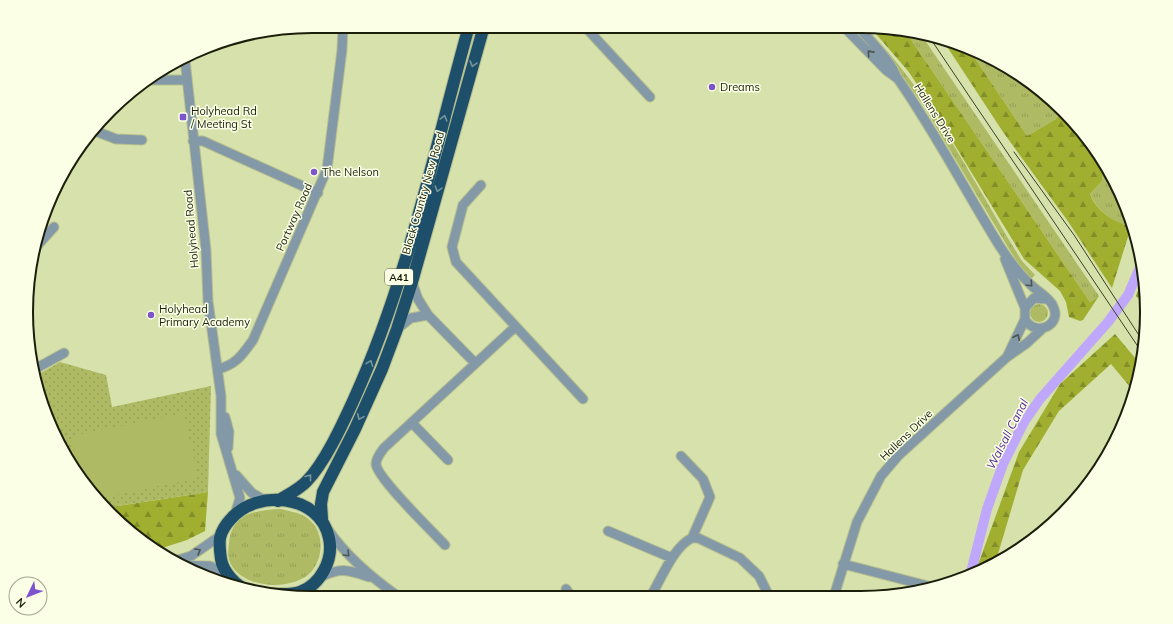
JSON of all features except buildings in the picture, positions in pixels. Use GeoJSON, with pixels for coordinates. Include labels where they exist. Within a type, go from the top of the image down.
{"type":"FeatureCollection","features":[{"type":"Feature","properties":{"kind":"highway","name":"Black Country New Road"},"geometry":{"type":"LineString","coordinates":[[278,501],[306,482],[318,466],[343,423],[367,370],[395,290],[467,33]]}},
{"type":"Feature","properties":{"kind":"highway","name":"Black Country New Road"},"geometry":{"type":"LineString","coordinates":[[324,524],[321,504],[328,479],[355,429],[382,369],[397,329],[412,282],[482,33]]}},
{"type":"Feature","properties":{"kind":"highway"},"geometry":{"type":"LineString","coordinates":[[234,579],[222,565],[220,536],[227,523],[235,514],[250,503],[264,500],[299,503],[316,513],[324,524]]}},
{"type":"Feature","properties":{"kind":"highway","name":"A41"},"geometry":{"type":"LineString","coordinates":[[311,591],[326,565],[329,552],[330,541],[324,524]]}},
{"type":"Feature","properties":{"kind":"highway"},"geometry":{"type":"LineString","coordinates":[[302,590],[318,580]]}},
{"type":"Feature","properties":{"kind":"street","name":"Portway Road"},"geometry":{"type":"LineString","coordinates":[[218,369],[236,362],[253,340],[318,193],[327,169],[343,33]]}},
{"type":"Feature","properties":{"kind":"street"},"geometry":{"type":"LineString","coordinates":[[478,46],[486,33]]}},
{"type":"Feature","properties":{"kind":"street"},"geometry":{"type":"LineString","coordinates":[[591,33],[650,97]]}},
{"type":"Feature","properties":{"kind":"street","name":"Hallens Drive"},"geometry":{"type":"LineString","coordinates":[[850,33],[886,70],[897,78]]}},
{"type":"Feature","properties":{"kind":"street","name":"Hallens Drive"},"geometry":{"type":"LineString","coordinates":[[863,33],[892,66],[897,78],[952,162],[1000,246],[1025,308],[1025,319],[1008,357]]}},
{"type":"Feature","properties":{"kind":"street","name":"Holyhead Road"},"geometry":{"type":"LineString","coordinates":[[185,64],[206,250],[208,301],[221,396],[229,432],[228,457],[240,498],[235,514]]}},
{"type":"Feature","properties":{"kind":"street"},"geometry":{"type":"LineString","coordinates":[[157,80],[187,80]]}},
{"type":"Feature","properties":{"kind":"street"},"geometry":{"type":"LineString","coordinates":[[99,132],[116,139],[142,140]]}},
{"type":"Feature","properties":{"kind":"street"},"geometry":{"type":"LineString","coordinates":[[193,141],[204,141],[318,193]]}},
{"type":"Feature","properties":{"kind":"street"},"geometry":{"type":"LineString","coordinates":[[481,185],[462,205],[452,247],[452,254],[456,262],[583,399]]}},
{"type":"Feature","properties":{"kind":"street"},"geometry":{"type":"LineString","coordinates":[[43,239],[54,227]]}},
{"type":"Feature","properties":{"kind":"street","name":"Hallens Drive"},"geometry":{"type":"LineString","coordinates":[[835,591],[857,522],[881,476],[898,456],[1008,357],[1027,343],[1042,329],[1051,324],[1055,315],[1052,304],[1025,278],[1000,246]]}},
{"type":"Feature","properties":{"kind":"street"},"geometry":{"type":"LineString","coordinates":[[412,282],[420,303],[428,315],[475,363]]}},
{"type":"Feature","properties":{"kind":"street"},"geometry":{"type":"LineString","coordinates":[[1025,308],[1034,298],[1045,298]]}},
{"type":"Feature","properties":{"kind":"street"},"geometry":{"type":"LineString","coordinates":[[397,329],[411,318],[428,315]]}},
{"type":"Feature","properties":{"kind":"street"},"geometry":{"type":"LineString","coordinates":[[1025,319],[1033,328],[1042,329]]}},
{"type":"Feature","properties":{"kind":"street"},"geometry":{"type":"LineString","coordinates":[[445,544],[383,479],[376,464],[378,457],[384,448],[515,327]]}},
{"type":"Feature","properties":{"kind":"street"},"geometry":{"type":"LineString","coordinates":[[38,366],[64,353]]}},
{"type":"Feature","properties":{"kind":"street"},"geometry":{"type":"LineString","coordinates":[[412,423],[448,460]]}},
{"type":"Feature","properties":{"kind":"street"},"geometry":{"type":"LineString","coordinates":[[681,456],[703,478],[710,497],[692,538]]}},
{"type":"Feature","properties":{"kind":"street","name":"Holyhead Road"},"geometry":{"type":"LineString","coordinates":[[231,467],[240,481],[252,493],[264,500]]}},
{"type":"Feature","properties":{"kind":"street"},"geometry":{"type":"LineString","coordinates":[[324,524],[341,548],[370,577],[390,591]]}},
{"type":"Feature","properties":{"kind":"street"},"geometry":{"type":"LineString","coordinates":[[608,531],[672,558]]}},
{"type":"Feature","properties":{"kind":"street"},"geometry":{"type":"LineString","coordinates":[[182,559],[190,556],[220,536]]}},
{"type":"Feature","properties":{"kind":"street"},"geometry":{"type":"LineString","coordinates":[[654,591],[672,558],[687,540],[698,538],[740,558],[759,576],[766,591]]}},
{"type":"Feature","properties":{"kind":"street"},"geometry":{"type":"LineString","coordinates":[[843,564],[921,584]]}},
{"type":"Feature","properties":{"kind":"street"},"geometry":{"type":"LineString","coordinates":[[196,566],[210,566],[229,574]]}},
{"type":"Feature","properties":{"kind":"street"},"geometry":{"type":"LineString","coordinates":[[318,580],[335,570],[352,571],[370,577]]}},
{"type":"Feature","properties":{"kind":"green space"},"geometry":{"type":"Polygon","coordinates":[[[866,33],[871,34],[889,53],[931,109],[1022,261],[1035,275],[1031,279],[1023,271],[923,105],[896,67],[866,33]]]}},
{"type":"Feature","properties":{"kind":"green space"},"geometry":{"type":"Polygon","coordinates":[[[876,34],[909,37],[1090,302],[1099,296],[1083,320],[1080,321],[1069,317],[1066,302],[1060,291],[1024,259],[925,96],[908,71],[876,34]]]}},
{"type":"Feature","properties":{"kind":"green space"},"geometry":{"type":"Polygon","coordinates":[[[909,37],[925,41],[1099,296],[1090,302],[909,37]]]}},
{"type":"Feature","properties":{"kind":"green space"},"geometry":{"type":"Polygon","coordinates":[[[947,47],[974,57],[1027,136],[1056,119],[1058,115],[1071,128],[1093,157],[1102,171],[1102,181],[1090,194],[1093,201],[1112,219],[1126,225],[1129,235],[1112,288],[1067,220],[1003,132],[947,47]]]}},
{"type":"Feature","properties":{"kind":"green space"},"geometry":{"type":"Polygon","coordinates":[[[974,57],[1001,70],[1016,80],[1045,102],[1058,115],[1056,119],[1027,136],[974,57]]]}},
{"type":"Feature","properties":{"kind":"green space"},"geometry":{"type":"Polygon","coordinates":[[[1102,171],[1119,205],[1126,225],[1112,219],[1093,201],[1090,194],[1102,181],[1102,171]]]}},
{"type":"Feature","properties":{"kind":"green space"},"geometry":{"type":"Polygon","coordinates":[[[1139,288],[1139,300],[1136,296],[1139,288]]]}},
{"type":"Feature","properties":{"kind":"green space"},"geometry":{"type":"Polygon","coordinates":[[[1039,304],[1045,307],[1048,313],[1045,319],[1039,322],[1033,319],[1030,313],[1033,307],[1039,304]]]}},
{"type":"Feature","properties":{"kind":"green space"},"geometry":{"type":"Polygon","coordinates":[[[1115,334],[1136,359],[1129,386],[1111,364],[1059,411],[1023,470],[998,555],[978,565],[1019,452],[1060,384],[1115,334]]]}},
{"type":"Feature","properties":{"kind":"green space"},"geometry":{"type":"Polygon","coordinates":[[[60,362],[106,375],[112,407],[211,386],[208,492],[113,507],[91,482],[70,452],[54,419],[40,373],[60,362]]]}},
{"type":"Feature","properties":{"kind":"green space"},"geometry":{"type":"Polygon","coordinates":[[[184,413],[198,478],[103,497],[75,460],[71,436],[184,413]]]}},
{"type":"Feature","properties":{"kind":"green space"},"geometry":{"type":"Polygon","coordinates":[[[208,492],[205,531],[187,540],[163,548],[128,522],[113,507],[208,492]]]}},
{"type":"Feature","properties":{"kind":"green space"},"geometry":{"type":"Polygon","coordinates":[[[281,509],[302,515],[315,526],[320,541],[321,549],[319,557],[311,572],[303,578],[282,585],[258,583],[239,574],[232,566],[228,555],[231,533],[240,519],[247,515],[254,512],[281,509]]]}},
{"type":"Feature","properties":{"kind":"waterway","name":"Walsall Canal"},"geometry":{"type":"LineString","coordinates":[[972,568],[987,509],[1003,464],[1024,422],[1040,399],[1108,322],[1128,295],[1138,273]]}},
{"type":"Feature","properties":{"kind":"tram line"},"geometry":{"type":"LineString","coordinates":[[933,43],[1138,347]]}},
{"type":"Feature","properties":{"kind":"tram line"},"geometry":{"type":"LineString","coordinates":[[1014,152],[1074,235],[1139,335]]}},
{"type":"Feature","properties":{"kind":"place","name":"Dreams"},"geometry":{"type":"Point","coordinates":[712,87]}},
{"type":"Feature","properties":{"kind":"place","name":"Holyhead Rd / Meeting St"},"geometry":{"type":"Point","coordinates":[183,117]}},
{"type":"Feature","properties":{"kind":"place","name":"The Nelson"},"geometry":{"type":"Point","coordinates":[314,172]}},
{"type":"Feature","properties":{"kind":"place","name":"Holyhead Primary Academy"},"geometry":{"type":"Point","coordinates":[151,315]}}]}
